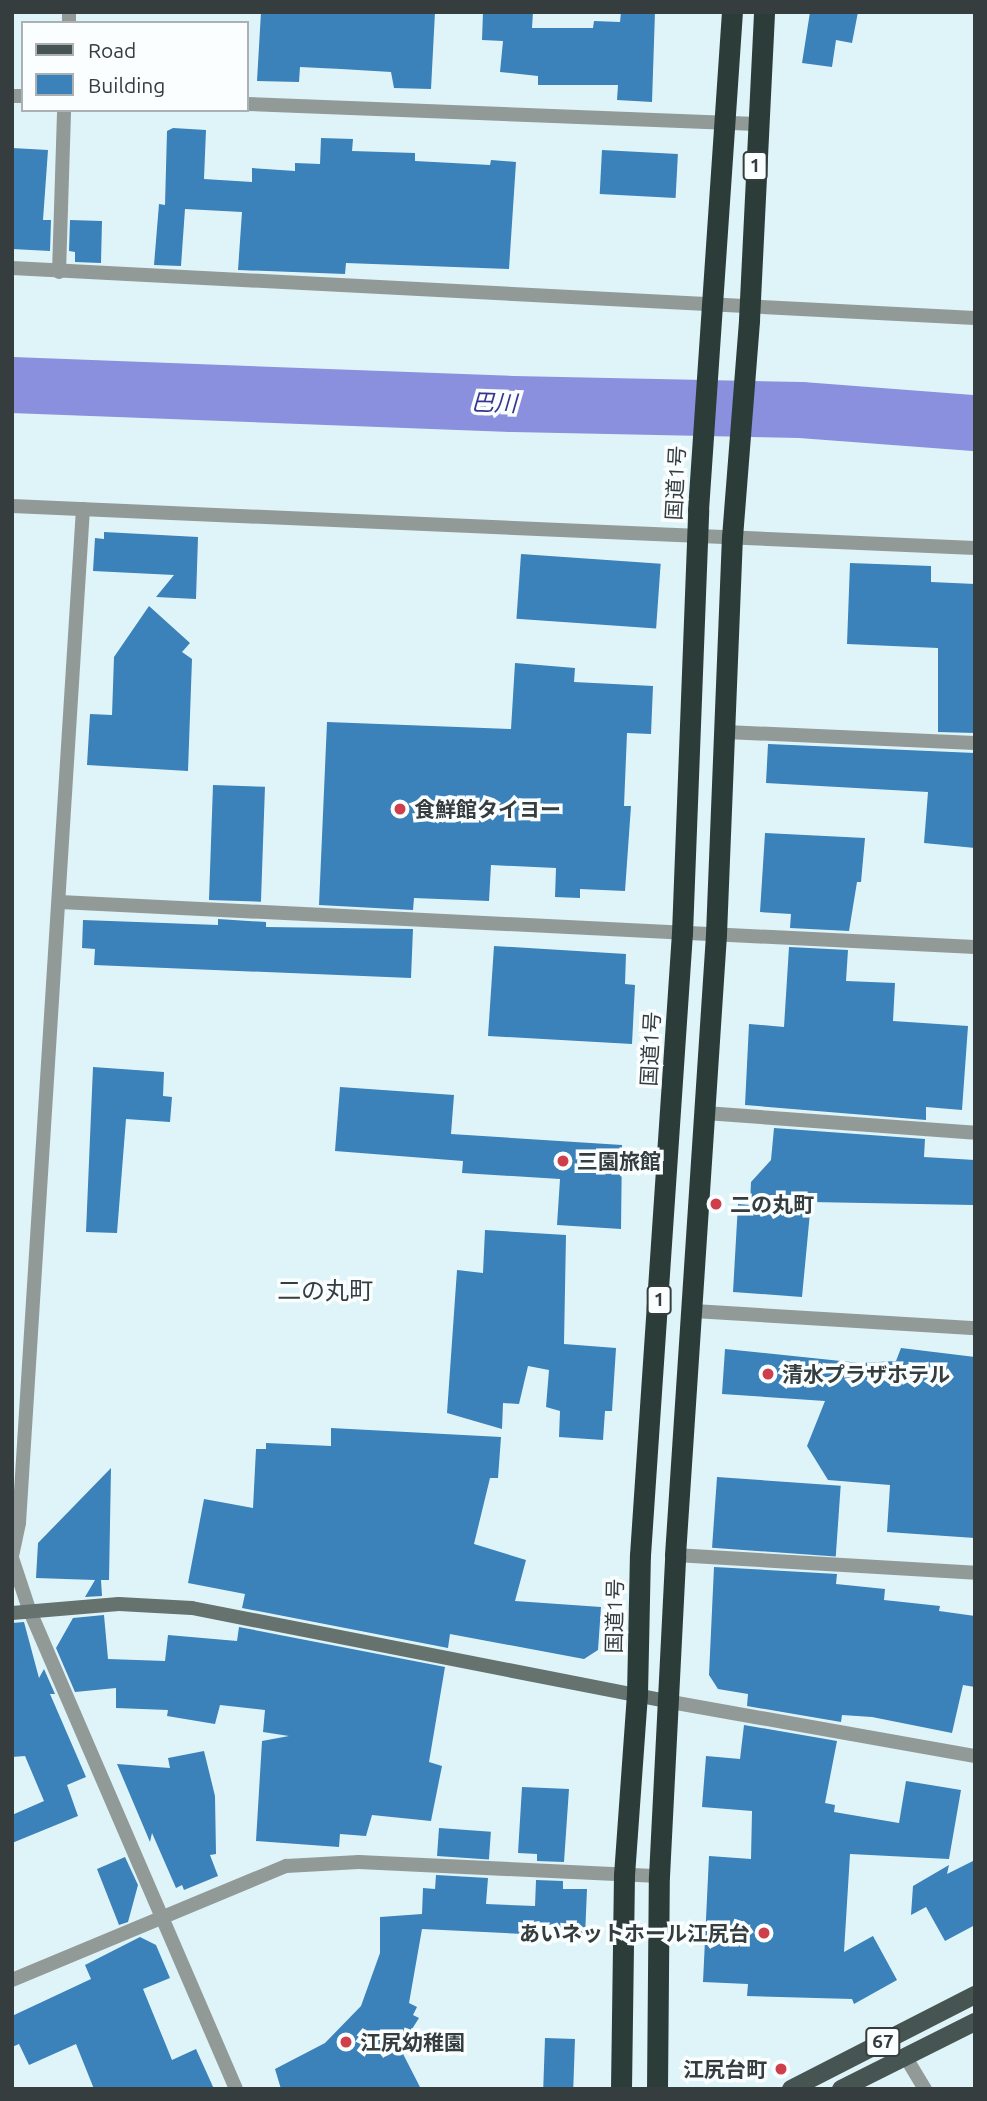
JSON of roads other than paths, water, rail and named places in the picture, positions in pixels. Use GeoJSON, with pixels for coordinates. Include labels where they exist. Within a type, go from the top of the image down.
{"type":"FeatureCollection","features":[{"type":"Feature","properties":{"kind":"highway","name":"国道1号"},"geometry":{"type":"LineString","coordinates":[[621,2089],[624,1875],[637,1695],[640,1555],[682,933],[698,510],[732,12]]}},
{"type":"Feature","properties":{"kind":"highway","name":"1"},"geometry":{"type":"LineString","coordinates":[[657,2089],[659,1876],[671,1702],[675,1556],[694,1311],[716,934],[732,537],[749,313],[764,12]]}},
{"type":"Feature","properties":{"kind":"main road","name":"67"},"geometry":{"type":"LineString","coordinates":[[791,2089],[975,1995]]}},
{"type":"Feature","properties":{"kind":"main road","name":"67"},"geometry":{"type":"LineString","coordinates":[[841,2089],[975,2022]]}},
{"type":"Feature","properties":{"kind":"street"},"geometry":{"type":"LineString","coordinates":[[248,104],[757,124]]}},
{"type":"Feature","properties":{"kind":"street"},"geometry":{"type":"LineString","coordinates":[[60,272],[64,112]]}},
{"type":"Feature","properties":{"kind":"street"},"geometry":{"type":"LineString","coordinates":[[12,268],[711,312],[975,318]]}},
{"type":"Feature","properties":{"kind":"street"},"geometry":{"type":"LineString","coordinates":[[12,506],[975,548]]}},
{"type":"Feature","properties":{"kind":"street"},"geometry":{"type":"LineString","coordinates":[[83,509],[19,1523],[12,1557],[29,1609],[236,2089]]}},
{"type":"Feature","properties":{"kind":"street"},"geometry":{"type":"LineString","coordinates":[[725,732],[975,743]]}},
{"type":"Feature","properties":{"kind":"street"},"geometry":{"type":"LineString","coordinates":[[60,902],[975,947]]}},
{"type":"Feature","properties":{"kind":"street"},"geometry":{"type":"LineString","coordinates":[[705,1113],[975,1133]]}},
{"type":"Feature","properties":{"kind":"street"},"geometry":{"type":"LineString","coordinates":[[694,1311],[975,1328]]}},
{"type":"Feature","properties":{"kind":"street"},"geometry":{"type":"LineString","coordinates":[[675,1556],[975,1573]]}},
{"type":"Feature","properties":{"kind":"street"},"geometry":{"type":"LineString","coordinates":[[12,1613],[29,1609],[119,1604],[192,1608],[671,1702],[975,1756]]}},
{"type":"Feature","properties":{"kind":"street"},"geometry":{"type":"LineString","coordinates":[[12,1980],[286,1866],[359,1862],[659,1876]]}},
{"type":"Feature","properties":{"kind":"street"},"geometry":{"type":"LineString","coordinates":[[905,2056],[925,2089]]}},
{"type":"Feature","properties":{"kind":"waterway","name":"巴川"},"geometry":{"type":"LineString","coordinates":[[12,385],[513,404],[801,410],[975,423]]}},
{"type":"Feature","properties":{"kind":"place","name":"食鮮館タイヨー"},"geometry":{"type":"Point","coordinates":[400,809]}},
{"type":"Feature","properties":{"kind":"place","name":"三園旅館"},"geometry":{"type":"Point","coordinates":[563,1161]}},
{"type":"Feature","properties":{"kind":"place","name":"二の丸町"},"geometry":{"type":"Point","coordinates":[716,1204]}},
{"type":"Feature","properties":{"kind":"place","name":"清水プラザホテル"},"geometry":{"type":"Point","coordinates":[768,1374]}},
{"type":"Feature","properties":{"kind":"place","name":"あいネットホール江尻台"},"geometry":{"type":"Point","coordinates":[764,1933]}},
{"type":"Feature","properties":{"kind":"place","name":"江尻幼稚園"},"geometry":{"type":"Point","coordinates":[346,2042]}},
{"type":"Feature","properties":{"kind":"place","name":"江尻台町"},"geometry":{"type":"Point","coordinates":[781,2069]}},
{"type":"Feature","properties":{"kind":"district","name":"二の丸町"},"geometry":{"type":"Point","coordinates":[325,1291]}}]}
